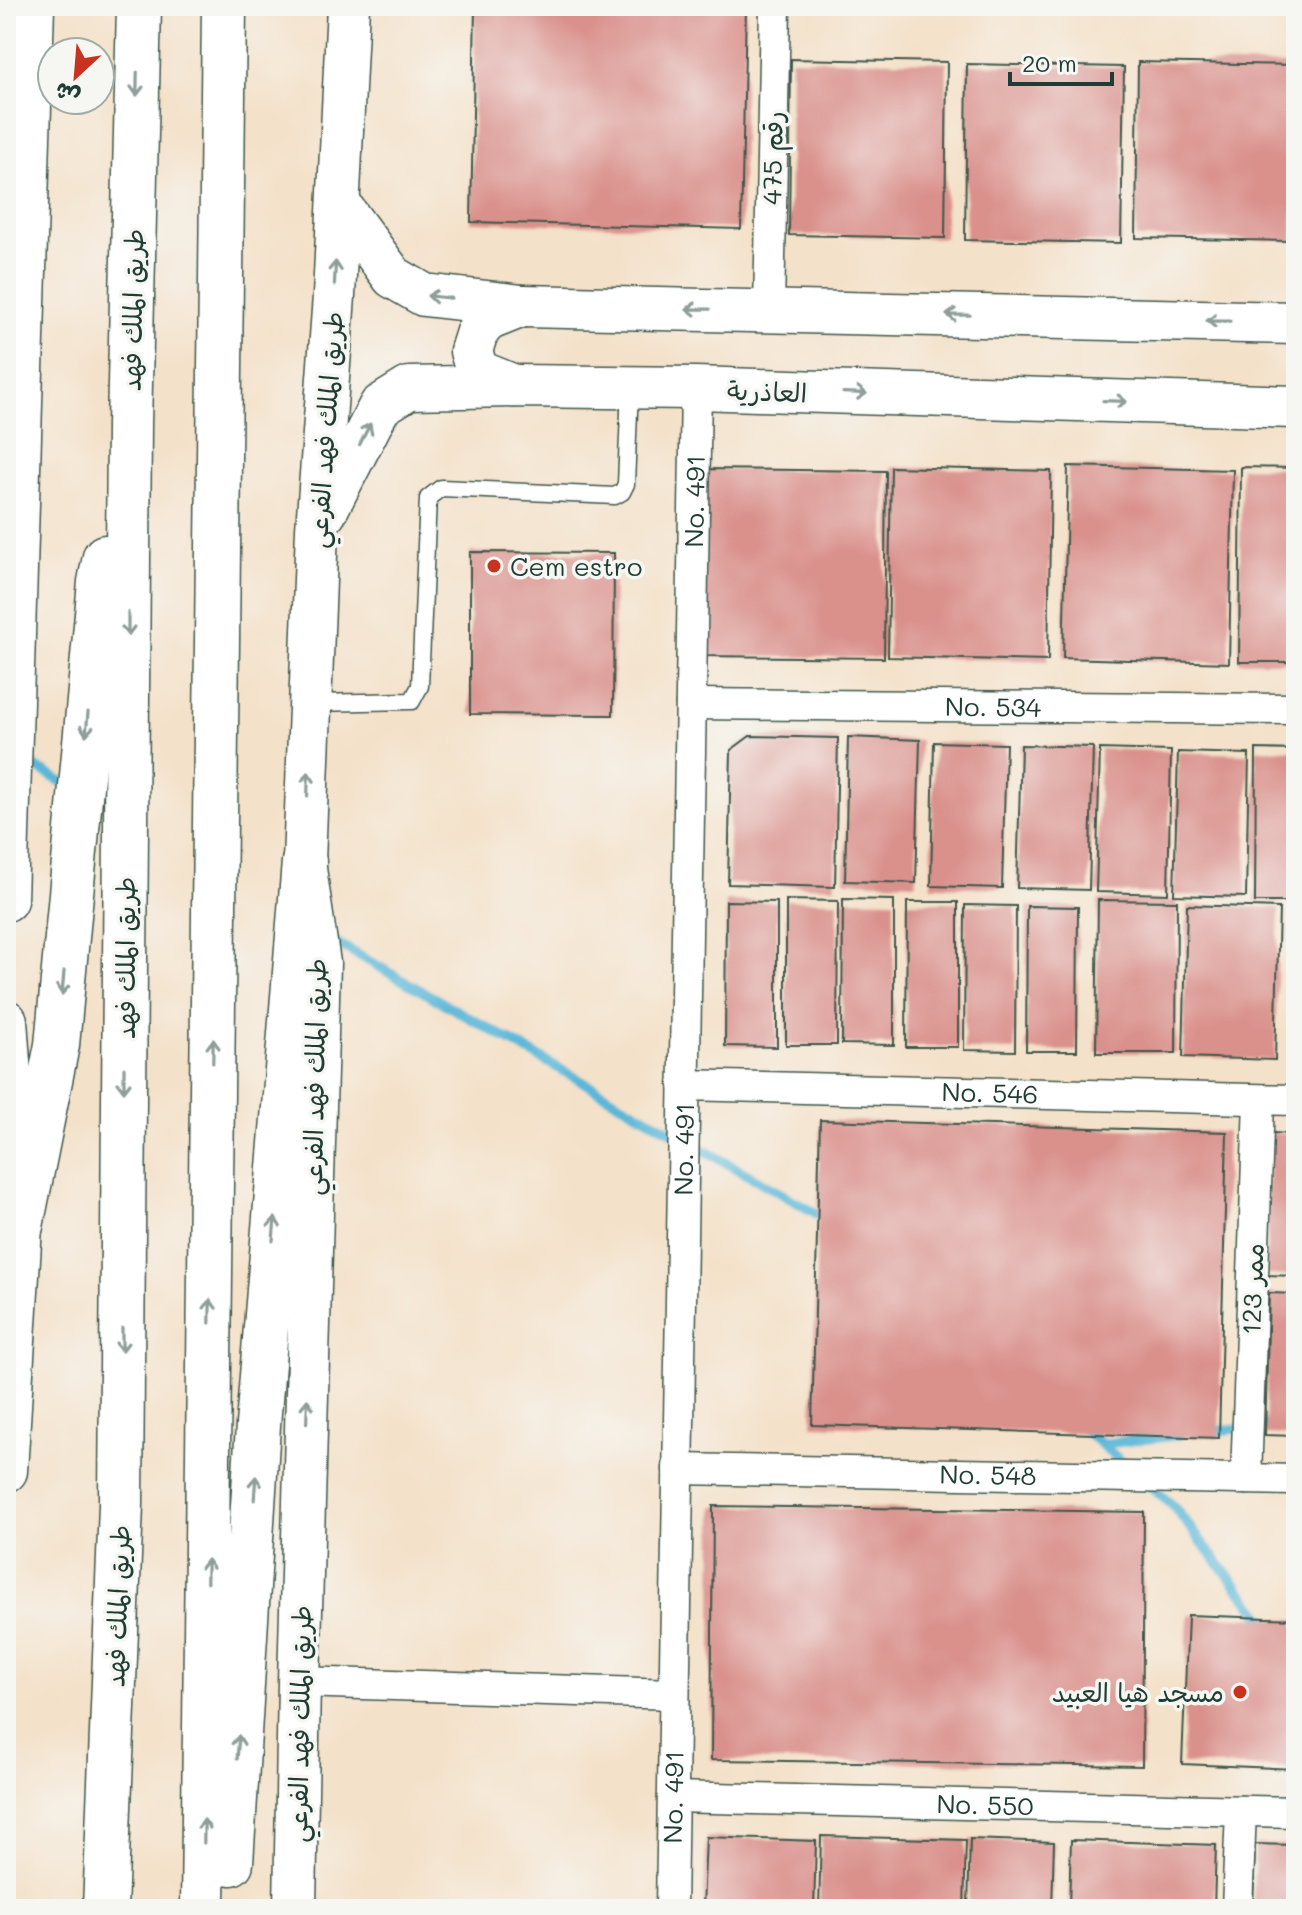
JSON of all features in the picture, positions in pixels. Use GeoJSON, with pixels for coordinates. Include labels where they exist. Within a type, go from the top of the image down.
{"type":"FeatureCollection","features":[{"type":"Feature","properties":{"kind":"highway","name":"طريق الملك فهد"},"geometry":{"type":"LineString","coordinates":[[105,1909],[121,1505],[129,425],[139,6]]}},
{"type":"Feature","properties":{"kind":"highway"},"geometry":{"type":"LineString","coordinates":[[203,1909],[224,6]]}},
{"type":"Feature","properties":{"kind":"highway"},"geometry":{"type":"LineString","coordinates":[[21,1226],[57,1045],[100,582],[129,425]]}},
{"type":"Feature","properties":{"kind":"highway"},"geometry":{"type":"LineString","coordinates":[[228,1909],[258,1425],[304,862]]}},
{"type":"Feature","properties":{"kind":"main road"},"geometry":{"type":"LineString","coordinates":[[6,900],[33,6]]}},
{"type":"Feature","properties":{"kind":"main road","name":"طريق الملك فهد الفرعي"},"geometry":{"type":"LineString","coordinates":[[295,1909],[319,963],[304,862],[317,529],[339,204],[348,6]]}},
{"type":"Feature","properties":{"kind":"main road"},"geometry":{"type":"LineString","coordinates":[[339,204],[393,277],[424,295],[522,306],[1296,323]]}},
{"type":"Feature","properties":{"kind":"main road"},"geometry":{"type":"LineString","coordinates":[[514,386],[477,371],[471,351],[477,332],[487,320],[522,306]]}},
{"type":"Feature","properties":{"kind":"main road","name":"العاذرية"},"geometry":{"type":"LineString","coordinates":[[317,529],[380,406],[409,388],[696,388],[1296,407]]}},
{"type":"Feature","properties":{"kind":"main road"},"geometry":{"type":"LineString","coordinates":[[6,1021],[21,1226],[6,1471]]}},
{"type":"Feature","properties":{"kind":"street","name":"رقم 475"},"geometry":{"type":"LineString","coordinates":[[769,310],[775,6]]}},
{"type":"Feature","properties":{"kind":"street","name":"No. 491"},"geometry":{"type":"LineString","coordinates":[[671,1909],[696,388]]}},
{"type":"Feature","properties":{"kind":"street","name":"No. 534"},"geometry":{"type":"LineString","coordinates":[[691,704],[1296,709]]}},
{"type":"Feature","properties":{"kind":"street","name":"No. 546"},"geometry":{"type":"LineString","coordinates":[[684,1085],[1296,1100]]}},
{"type":"Feature","properties":{"kind":"street","name":"ممر 123"},"geometry":{"type":"LineString","coordinates":[[1246,1479],[1259,1100]]}},
{"type":"Feature","properties":{"kind":"street","name":"No. 548"},"geometry":{"type":"LineString","coordinates":[[678,1469],[1296,1480]]}},
{"type":"Feature","properties":{"kind":"street"},"geometry":{"type":"LineString","coordinates":[[299,1682],[674,1694]]}},
{"type":"Feature","properties":{"kind":"street","name":"No. 550"},"geometry":{"type":"LineString","coordinates":[[673,1797],[1296,1812]]}},
{"type":"Feature","properties":{"kind":"street"},"geometry":{"type":"LineString","coordinates":[[1237,1909],[1241,1811]]}},
{"type":"Feature","properties":{"kind":"lane"},"geometry":{"type":"LineString","coordinates":[[311,703],[412,701],[420,686],[428,498],[441,488],[615,496],[622,492],[626,484],[630,388]]}},
{"type":"Feature","properties":{"kind":"building"},"geometry":{"type":"Polygon","coordinates":[[[475,6],[746,6],[741,229],[471,222],[475,6]]]}},
{"type":"Feature","properties":{"kind":"building"},"geometry":{"type":"Polygon","coordinates":[[[791,59],[947,62],[945,238],[789,235],[791,59]]]}},
{"type":"Feature","properties":{"kind":"building"},"geometry":{"type":"Polygon","coordinates":[[[1138,62],[1295,65],[1293,241],[1136,238],[1138,62]]]}},
{"type":"Feature","properties":{"kind":"building"},"geometry":{"type":"Polygon","coordinates":[[[967,64],[1124,67],[1121,243],[965,240],[967,64]]]}},
{"type":"Feature","properties":{"kind":"building"},"geometry":{"type":"Polygon","coordinates":[[[1068,466],[1233,470],[1229,663],[1063,658],[1068,466]]]}},
{"type":"Feature","properties":{"kind":"building"},"geometry":{"type":"Polygon","coordinates":[[[891,467],[1051,471],[1048,661],[888,657],[891,467]]]}},
{"type":"Feature","properties":{"kind":"building"},"geometry":{"type":"Polygon","coordinates":[[[1241,467],[1296,468],[1296,662],[1239,662],[1241,467]]]}},
{"type":"Feature","properties":{"kind":"building"},"geometry":{"type":"Polygon","coordinates":[[[701,469],[886,471],[884,658],[699,656],[701,469]]]}},
{"type":"Feature","properties":{"kind":"building"},"geometry":{"type":"Polygon","coordinates":[[[470,552],[614,553],[613,715],[470,714],[470,552]]]}},
{"type":"Feature","properties":{"kind":"building"},"geometry":{"type":"Polygon","coordinates":[[[750,736],[838,738],[835,887],[728,884],[731,750],[750,736]]]}},
{"type":"Feature","properties":{"kind":"building"},"geometry":{"type":"Polygon","coordinates":[[[848,737],[920,740],[916,883],[845,881],[848,737]]]}},
{"type":"Feature","properties":{"kind":"building"},"geometry":{"type":"Polygon","coordinates":[[[934,742],[1006,744],[1002,888],[931,886],[934,742]]]}},
{"type":"Feature","properties":{"kind":"building"},"geometry":{"type":"Polygon","coordinates":[[[1021,745],[1093,747],[1089,890],[1017,888],[1021,745]]]}},
{"type":"Feature","properties":{"kind":"building"},"geometry":{"type":"Polygon","coordinates":[[[1100,749],[1171,751],[1168,894],[1096,892],[1100,749]]]}},
{"type":"Feature","properties":{"kind":"building"},"geometry":{"type":"Polygon","coordinates":[[[1256,749],[1296,750],[1296,902],[1255,902],[1256,749]]]}},
{"type":"Feature","properties":{"kind":"building"},"geometry":{"type":"Polygon","coordinates":[[[1178,752],[1249,754],[1246,897],[1174,895],[1178,752]]]}},
{"type":"Feature","properties":{"kind":"building"},"geometry":{"type":"Polygon","coordinates":[[[843,899],[894,900],[894,1045],[842,1044],[843,899]]]}},
{"type":"Feature","properties":{"kind":"building"},"geometry":{"type":"Polygon","coordinates":[[[786,900],[838,901],[837,1045],[786,1045],[786,900]]]}},
{"type":"Feature","properties":{"kind":"building"},"geometry":{"type":"Polygon","coordinates":[[[1098,900],[1177,901],[1176,1053],[1096,1053],[1098,900]]]}},
{"type":"Feature","properties":{"kind":"building"},"geometry":{"type":"Polygon","coordinates":[[[726,901],[777,902],[777,1047],[725,1046],[726,901]]]}},
{"type":"Feature","properties":{"kind":"building"},"geometry":{"type":"Polygon","coordinates":[[[907,902],[958,902],[958,1047],[906,1047],[907,902]]]}},
{"type":"Feature","properties":{"kind":"building"},"geometry":{"type":"Polygon","coordinates":[[[965,905],[1016,906],[1015,1051],[964,1050],[965,905]]]}},
{"type":"Feature","properties":{"kind":"building"},"geometry":{"type":"Polygon","coordinates":[[[1187,905],[1279,908],[1275,1060],[1183,1057],[1187,905]]]}},
{"type":"Feature","properties":{"kind":"building"},"geometry":{"type":"Polygon","coordinates":[[[1027,906],[1078,907],[1077,1051],[1026,1051],[1027,906]]]}},
{"type":"Feature","properties":{"kind":"building"},"geometry":{"type":"Polygon","coordinates":[[[820,1120],[1227,1132],[1219,1438],[812,1425],[820,1120]]]}},
{"type":"Feature","properties":{"kind":"building"},"geometry":{"type":"Polygon","coordinates":[[[1270,1133],[1296,1134],[1296,1276],[1266,1275],[1270,1133]]]}},
{"type":"Feature","properties":{"kind":"building"},"geometry":{"type":"Polygon","coordinates":[[[1269,1293],[1296,1294],[1296,1436],[1265,1435],[1269,1293]]]}},
{"type":"Feature","properties":{"kind":"building"},"geometry":{"type":"Polygon","coordinates":[[[713,1506],[1144,1512],[1142,1766],[711,1760],[713,1506]]]}},
{"type":"Feature","properties":{"kind":"building","name":"مسجد هيا العبيد"},"geometry":{"type":"Polygon","coordinates":[[[1188,1615],[1296,1619],[1296,1769],[1182,1764],[1188,1615]]]}},
{"type":"Feature","properties":{"kind":"building"},"geometry":{"type":"Polygon","coordinates":[[[821,1836],[966,1840],[964,1909],[819,1909],[821,1836]]]}},
{"type":"Feature","properties":{"kind":"building"},"geometry":{"type":"Polygon","coordinates":[[[706,1837],[816,1841],[814,1909],[703,1909],[706,1837]]]}},
{"type":"Feature","properties":{"kind":"building"},"geometry":{"type":"Polygon","coordinates":[[[970,1839],[1054,1842],[1052,1909],[968,1909],[970,1839]]]}},
{"type":"Feature","properties":{"kind":"building"},"geometry":{"type":"Polygon","coordinates":[[[1071,1840],[1216,1845],[1214,1909],[1069,1909],[1071,1840]]]}},
{"type":"Feature","properties":{"kind":"building"},"geometry":{"type":"Polygon","coordinates":[[[1255,1844],[1296,1845],[1296,1909],[1253,1909],[1255,1844]]]}},
{"type":"Feature","properties":{"kind":"waterway"},"geometry":{"type":"LineString","coordinates":[[29,763],[67,785]]}},
{"type":"Feature","properties":{"kind":"waterway"},"geometry":{"type":"LineString","coordinates":[[335,942],[828,1220]]}},
{"type":"Feature","properties":{"kind":"waterway"},"geometry":{"type":"LineString","coordinates":[[1207,1432],[1296,1422]]}},
{"type":"Feature","properties":{"kind":"waterway"},"geometry":{"type":"LineString","coordinates":[[1081,1427],[1130,1469]]}},
{"type":"Feature","properties":{"kind":"waterway"},"geometry":{"type":"LineString","coordinates":[[1101,1444],[1179,1435]]}},
{"type":"Feature","properties":{"kind":"waterway"},"geometry":{"type":"LineString","coordinates":[[1148,1484],[1172,1505],[1270,1627]]}},
{"type":"Feature","properties":{"kind":"place","name":"Cem estro"},"geometry":{"type":"Point","coordinates":[494,566]}},
{"type":"Feature","properties":{"kind":"place","name":"مسجد هيا العبيد"},"geometry":{"type":"Point","coordinates":[1240,1692]}}]}
